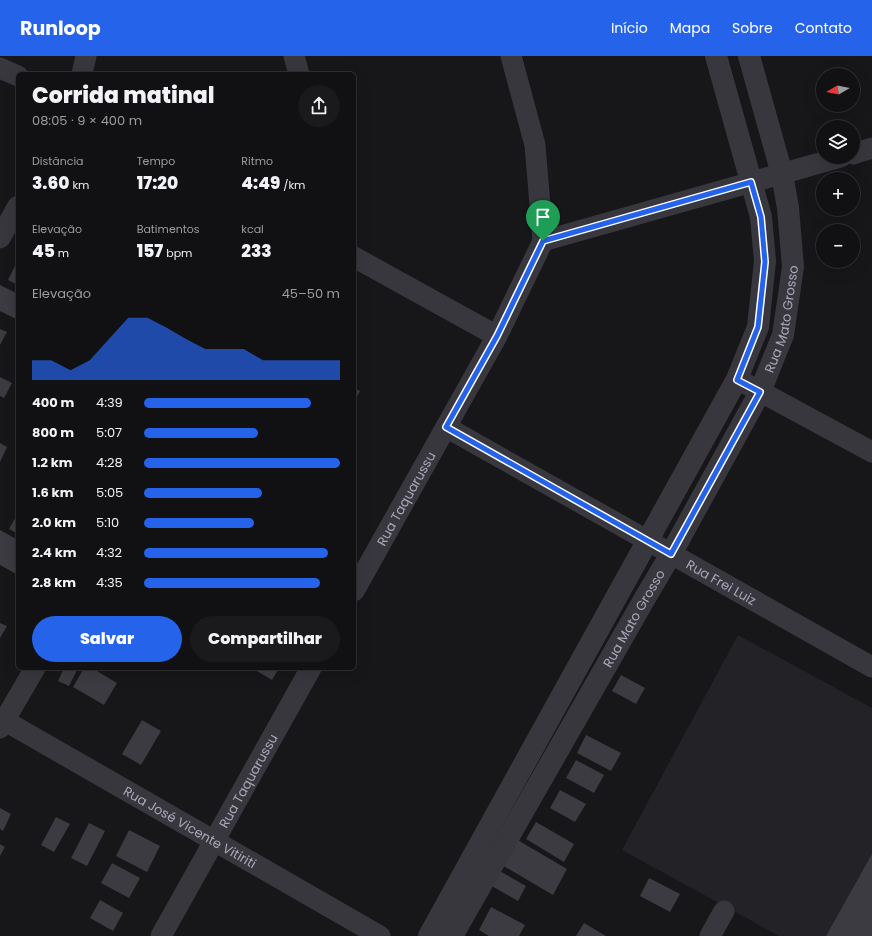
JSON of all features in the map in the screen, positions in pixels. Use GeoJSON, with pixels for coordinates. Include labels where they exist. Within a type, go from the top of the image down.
{"type":"FeatureCollection","features":[{"type":"Feature","properties":{"kind":"street"},"geometry":{"type":"LineString","coordinates":[[82,72],[86,56]]}},
{"type":"Feature","properties":{"kind":"street"},"geometry":{"type":"LineString","coordinates":[[294,56],[298,72]]}},
{"type":"Feature","properties":{"kind":"street"},"geometry":{"type":"LineString","coordinates":[[511,56],[535,145],[543,241],[817,164]]}},
{"type":"Feature","properties":{"kind":"street","name":"Rua Mato Grosso"},"geometry":{"type":"LineString","coordinates":[[429,936],[737,380],[758,327],[765,262],[761,217],[716,56]]}},
{"type":"Feature","properties":{"kind":"street","name":"Rua Mato Grosso"},"geometry":{"type":"LineString","coordinates":[[452,936],[671,554],[760,392],[783,335],[793,267],[788,208],[782,174],[749,56]]}},
{"type":"Feature","properties":{"kind":"street"},"geometry":{"type":"LineString","coordinates":[[0,68],[16,75]]}},
{"type":"Feature","properties":{"kind":"street"},"geometry":{"type":"LineString","coordinates":[[860,152],[872,148]]}},
{"type":"Feature","properties":{"kind":"street"},"geometry":{"type":"LineString","coordinates":[[0,238],[16,210]]}},
{"type":"Feature","properties":{"kind":"street","name":"Rua Taquarussu"},"geometry":{"type":"LineString","coordinates":[[356,587],[497,336],[543,241]]}},
{"type":"Feature","properties":{"kind":"street"},"geometry":{"type":"LineString","coordinates":[[356,258],[497,336]]}},
{"type":"Feature","properties":{"kind":"street"},"geometry":{"type":"LineString","coordinates":[[737,380],[872,452]]}},
{"type":"Feature","properties":{"kind":"street","name":"Rua Frei Luiz"},"geometry":{"type":"LineString","coordinates":[[446,427],[872,667]]}},
{"type":"Feature","properties":{"kind":"street"},"geometry":{"type":"LineString","coordinates":[[2,722],[34,670]]}},
{"type":"Feature","properties":{"kind":"street","name":"Rua Taquarussu"},"geometry":{"type":"LineString","coordinates":[[161,936],[310,670]]}},
{"type":"Feature","properties":{"kind":"street","name":"Rua José Vicente Vitiriti"},"geometry":{"type":"LineString","coordinates":[[2,722],[380,936]]}},
{"type":"Feature","properties":{"kind":"street"},"geometry":{"type":"LineString","coordinates":[[710,936],[724,911]]}},
{"type":"Feature","properties":{"kind":"shaded area"},"geometry":{"type":"Polygon","coordinates":[[[738,635],[872,708],[872,936],[779,936],[622,850],[738,635]]]}},
{"type":"Feature","properties":{"kind":"building"},"geometry":{"type":"Polygon","coordinates":[[[16,264],[16,284],[8,280],[16,264]]]}},
{"type":"Feature","properties":{"kind":"building"},"geometry":{"type":"Polygon","coordinates":[[[0,285],[16,293],[16,319],[0,311],[0,285]]]}},
{"type":"Feature","properties":{"kind":"building"},"geometry":{"type":"Polygon","coordinates":[[[0,329],[7,332],[0,345],[0,329]]]}},
{"type":"Feature","properties":{"kind":"building"},"geometry":{"type":"Polygon","coordinates":[[[0,377],[12,383],[4,398],[0,396],[0,377]]]}},
{"type":"Feature","properties":{"kind":"building"},"geometry":{"type":"Polygon","coordinates":[[[356,389],[360,391],[356,398],[356,389]]]}},
{"type":"Feature","properties":{"kind":"building"},"geometry":{"type":"Polygon","coordinates":[[[0,443],[7,447],[0,462],[0,443]]]}},
{"type":"Feature","properties":{"kind":"building"},"geometry":{"type":"Polygon","coordinates":[[[16,517],[16,533],[9,529],[16,517]]]}},
{"type":"Feature","properties":{"kind":"building"},"geometry":{"type":"Polygon","coordinates":[[[0,530],[16,539],[16,574],[0,565],[0,530]]]}},
{"type":"Feature","properties":{"kind":"building"},"geometry":{"type":"Polygon","coordinates":[[[0,623],[7,626],[0,638],[0,623]]]}},
{"type":"Feature","properties":{"kind":"building"},"geometry":{"type":"Polygon","coordinates":[[[63,670],[77,670],[69,686],[58,681],[63,670]]]}},
{"type":"Feature","properties":{"kind":"building"},"geometry":{"type":"Polygon","coordinates":[[[83,670],[95,670],[117,683],[104,705],[73,687],[83,670]]]}},
{"type":"Feature","properties":{"kind":"building"},"geometry":{"type":"Polygon","coordinates":[[[255,670],[278,670],[272,680],[255,670]]]}},
{"type":"Feature","properties":{"kind":"building"},"geometry":{"type":"Polygon","coordinates":[[[621,675],[645,688],[636,704],[612,691],[621,675]]]}},
{"type":"Feature","properties":{"kind":"building"},"geometry":{"type":"Polygon","coordinates":[[[142,720],[161,731],[141,765],[122,754],[142,720]]]}},
{"type":"Feature","properties":{"kind":"building"},"geometry":{"type":"Polygon","coordinates":[[[586,735],[621,753],[611,771],[577,753],[586,735]]]}},
{"type":"Feature","properties":{"kind":"building"},"geometry":{"type":"Polygon","coordinates":[[[576,760],[604,775],[594,793],[566,778],[576,760]]]}},
{"type":"Feature","properties":{"kind":"building"},"geometry":{"type":"Polygon","coordinates":[[[560,790],[586,804],[575,822],[550,808],[560,790]]]}},
{"type":"Feature","properties":{"kind":"building"},"geometry":{"type":"Polygon","coordinates":[[[0,808],[11,814],[3,831],[0,829],[0,808]]]}},
{"type":"Feature","properties":{"kind":"building"},"geometry":{"type":"Polygon","coordinates":[[[56,817],[70,824],[54,852],[41,845],[56,817]]]}},
{"type":"Feature","properties":{"kind":"building"},"geometry":{"type":"Polygon","coordinates":[[[536,822],[574,844],[564,862],[526,839],[536,822]]]}},
{"type":"Feature","properties":{"kind":"building"},"geometry":{"type":"Polygon","coordinates":[[[89,823],[105,831],[87,866],[71,858],[89,823]]]}},
{"type":"Feature","properties":{"kind":"building"},"geometry":{"type":"Polygon","coordinates":[[[129,830],[160,846],[147,872],[116,856],[129,830]]]}},
{"type":"Feature","properties":{"kind":"building"},"geometry":{"type":"Polygon","coordinates":[[[516,839],[567,869],[553,895],[502,865],[516,839]]]}},
{"type":"Feature","properties":{"kind":"building"},"geometry":{"type":"Polygon","coordinates":[[[0,844],[5,847],[0,856],[0,844]]]}},
{"type":"Feature","properties":{"kind":"building"},"geometry":{"type":"Polygon","coordinates":[[[872,854],[872,936],[826,936],[872,854]]]}},
{"type":"Feature","properties":{"kind":"building"},"geometry":{"type":"Polygon","coordinates":[[[112,863],[140,878],[129,898],[101,883],[112,863]]]}},
{"type":"Feature","properties":{"kind":"building"},"geometry":{"type":"Polygon","coordinates":[[[498,870],[526,886],[518,901],[490,885],[498,870]]]}},
{"type":"Feature","properties":{"kind":"building"},"geometry":{"type":"Polygon","coordinates":[[[649,878],[680,894],[670,912],[640,896],[649,878]]]}},
{"type":"Feature","properties":{"kind":"building"},"geometry":{"type":"Polygon","coordinates":[[[100,900],[123,913],[113,931],[90,918],[100,900]]]}},
{"type":"Feature","properties":{"kind":"building"},"geometry":{"type":"Polygon","coordinates":[[[491,907],[525,925],[519,936],[489,936],[479,930],[491,907]]]}},
{"type":"Feature","properties":{"kind":"building"},"geometry":{"type":"Polygon","coordinates":[[[584,923],[606,936],[576,936],[584,923]]]}},
{"type":"Feature","properties":{"kind":"route"},"geometry":{"type":"LineString","coordinates":[[751,182],[761,217],[765,262],[758,327],[737,380],[760,392],[671,554],[446,427],[497,336],[543,241],[751,182]]}}]}
